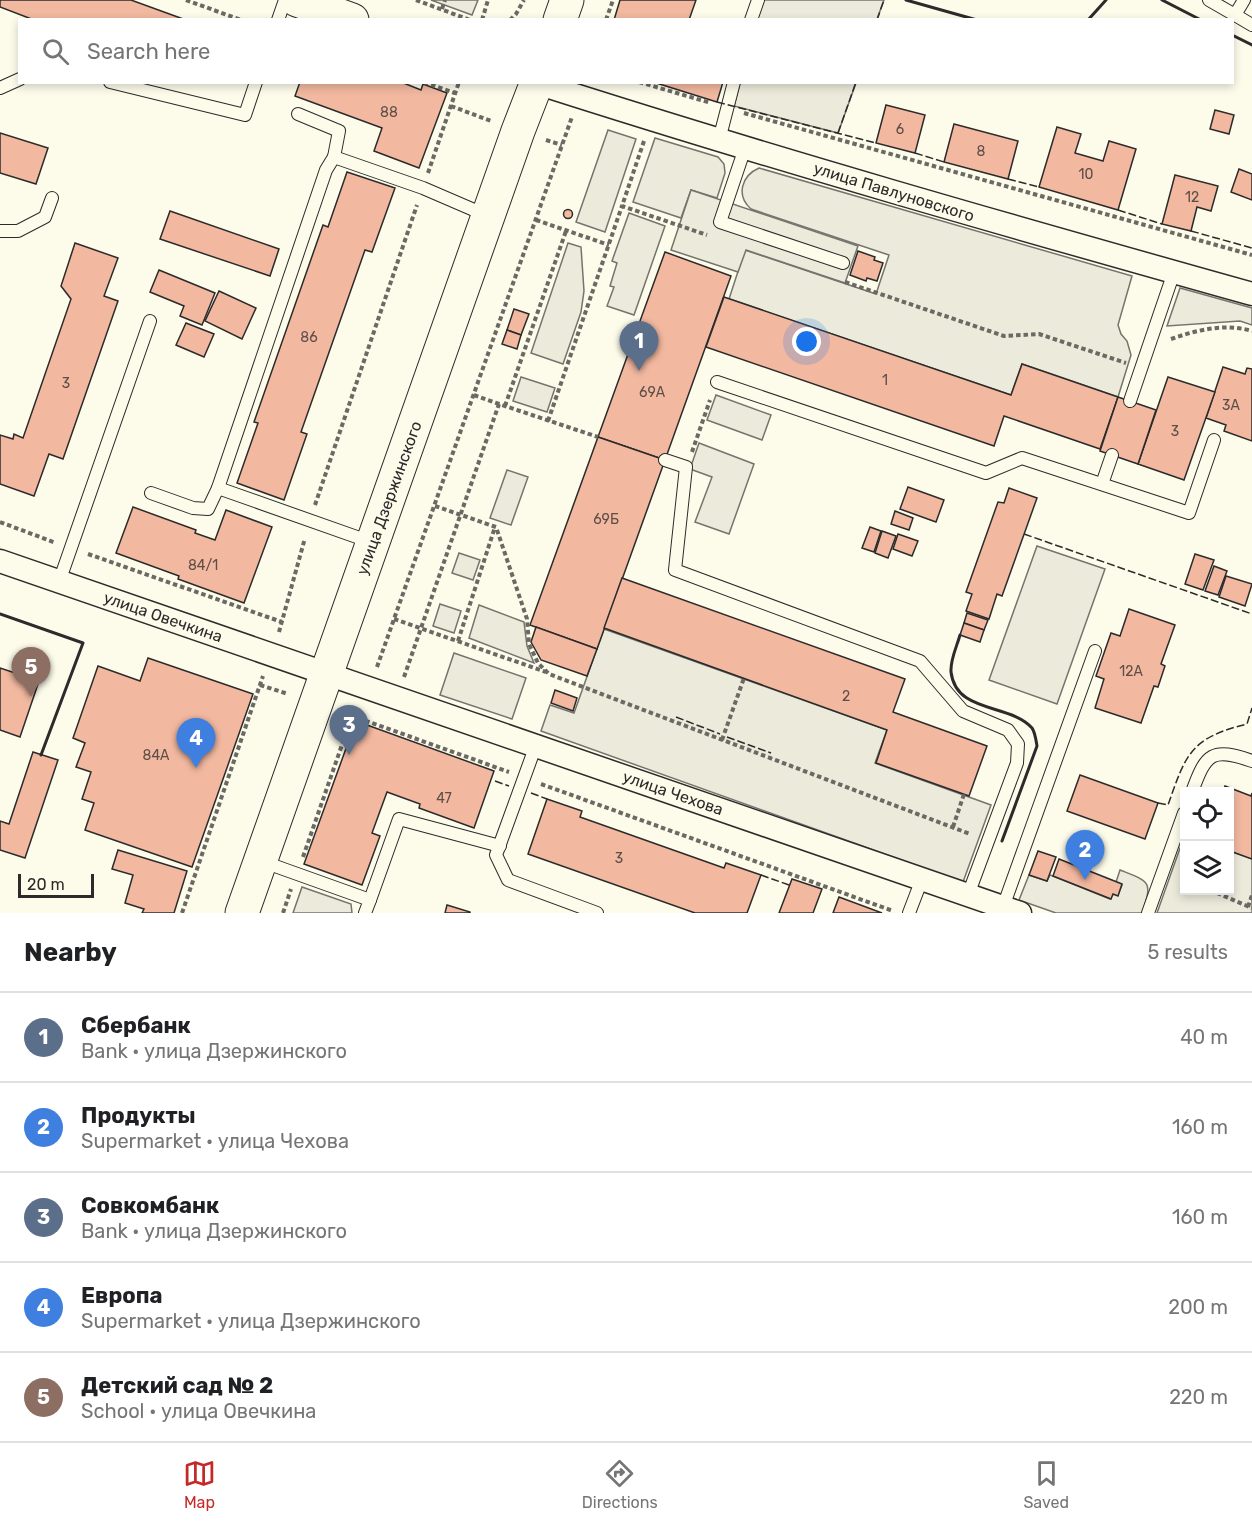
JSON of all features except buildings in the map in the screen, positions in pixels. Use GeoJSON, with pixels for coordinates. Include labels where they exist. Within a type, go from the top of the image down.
{"type":"FeatureCollection","features":[{"type":"Feature","properties":{"kind":"main road"},"geometry":{"type":"LineString","coordinates":[[297,0],[346,18]]}},
{"type":"Feature","properties":{"kind":"main road"},"geometry":{"type":"LineString","coordinates":[[561,18],[567,0]]}},
{"type":"Feature","properties":{"kind":"main road","name":"улица Дзержинского"},"geometry":{"type":"LineString","coordinates":[[242,913],[537,84]]}},
{"type":"Feature","properties":{"kind":"street","name":"улица Павлуновского"},"geometry":{"type":"LineString","coordinates":[[540,84],[718,140],[1010,227],[1252,294]]}},
{"type":"Feature","properties":{"kind":"street","name":"улица Овечкина"},"geometry":{"type":"LineString","coordinates":[[0,561],[327,673]]}},
{"type":"Feature","properties":{"kind":"street","name":"улица Чехова"},"geometry":{"type":"LineString","coordinates":[[327,673],[1012,910]]}},
{"type":"Feature","properties":{"kind":"lane"},"geometry":{"type":"LineString","coordinates":[[279,18],[285,0]]}},
{"type":"Feature","properties":{"kind":"lane"},"geometry":{"type":"LineString","coordinates":[[752,18],[758,0]]}},
{"type":"Feature","properties":{"kind":"lane"},"geometry":{"type":"LineString","coordinates":[[1209,0],[1252,25]]}},
{"type":"Feature","properties":{"kind":"lane"},"geometry":{"type":"LineString","coordinates":[[1235,15],[1244,0]]}},
{"type":"Feature","properties":{"kind":"lane"},"geometry":{"type":"LineString","coordinates":[[0,88],[18,80]]}},
{"type":"Feature","properties":{"kind":"lane"},"geometry":{"type":"LineString","coordinates":[[118,84],[245,116],[255,84]]}},
{"type":"Feature","properties":{"kind":"lane"},"geometry":{"type":"LineString","coordinates":[[718,140],[734,84]]}},
{"type":"Feature","properties":{"kind":"lane"},"geometry":{"type":"LineString","coordinates":[[151,493],[193,508],[208,509],[218,488],[326,170],[334,157],[339,131],[297,114]]}},
{"type":"Feature","properties":{"kind":"lane"},"geometry":{"type":"LineString","coordinates":[[745,148],[720,222],[843,263]]}},
{"type":"Feature","properties":{"kind":"lane"},"geometry":{"type":"LineString","coordinates":[[334,157],[423,188],[489,216]]}},
{"type":"Feature","properties":{"kind":"lane"},"geometry":{"type":"LineString","coordinates":[[0,231],[18,231],[45,217],[52,198]]}},
{"type":"Feature","properties":{"kind":"lane"},"geometry":{"type":"LineString","coordinates":[[1130,401],[1174,272]]}},
{"type":"Feature","properties":{"kind":"lane"},"geometry":{"type":"LineString","coordinates":[[59,582],[150,321]]}},
{"type":"Feature","properties":{"kind":"lane"},"geometry":{"type":"LineString","coordinates":[[717,382],[986,473],[1022,458],[1189,513],[1214,440]]}},
{"type":"Feature","properties":{"kind":"lane"},"geometry":{"type":"LineString","coordinates":[[1102,484],[1112,455]]}},
{"type":"Feature","properties":{"kind":"lane"},"geometry":{"type":"LineString","coordinates":[[665,460],[686,467],[675,570],[920,661],[963,711],[1008,730],[1018,744],[1017,763],[968,895]]}},
{"type":"Feature","properties":{"kind":"lane"},"geometry":{"type":"LineString","coordinates":[[218,488],[310,522],[374,542]]}},
{"type":"Feature","properties":{"kind":"lane"},"geometry":{"type":"LineString","coordinates":[[1012,910],[1095,651]]}},
{"type":"Feature","properties":{"kind":"lane"},"geometry":{"type":"LineString","coordinates":[[536,746],[496,855],[508,880],[597,913]]}},
{"type":"Feature","properties":{"kind":"lane"},"geometry":{"type":"LineString","coordinates":[[1194,787],[1202,765],[1215,755],[1230,753],[1252,760]]}},
{"type":"Feature","properties":{"kind":"lane"},"geometry":{"type":"LineString","coordinates":[[365,913],[399,819],[500,846]]}},
{"type":"Feature","properties":{"kind":"lane"},"geometry":{"type":"LineString","coordinates":[[1148,913],[1180,827]]}},
{"type":"Feature","properties":{"kind":"lane"},"geometry":{"type":"LineString","coordinates":[[260,861],[370,900]]}},
{"type":"Feature","properties":{"kind":"lane"},"geometry":{"type":"LineString","coordinates":[[909,913],[922,879]]}},
{"type":"Feature","properties":{"kind":"path"},"geometry":{"type":"LineString","coordinates":[[186,0],[236,18]]}},
{"type":"Feature","properties":{"kind":"path"},"geometry":{"type":"LineString","coordinates":[[416,0],[428,2],[465,18]]}},
{"type":"Feature","properties":{"kind":"path"},"geometry":{"type":"LineString","coordinates":[[442,9],[445,0]]}},
{"type":"Feature","properties":{"kind":"path"},"geometry":{"type":"LineString","coordinates":[[483,18],[488,0]]}},
{"type":"Feature","properties":{"kind":"path"},"geometry":{"type":"LineString","coordinates":[[512,18],[524,0]]}},
{"type":"Feature","properties":{"kind":"path"},"geometry":{"type":"LineString","coordinates":[[607,18],[613,0]]}},
{"type":"Feature","properties":{"kind":"path"},"geometry":{"type":"LineString","coordinates":[[430,84],[455,93]]}},
{"type":"Feature","properties":{"kind":"path"},"geometry":{"type":"LineString","coordinates":[[182,913],[282,622],[310,522],[458,84]]}},
{"type":"Feature","properties":{"kind":"path"},"geometry":{"type":"LineString","coordinates":[[646,84],[1252,255]]}},
{"type":"Feature","properties":{"kind":"path"},"geometry":{"type":"LineString","coordinates":[[359,719],[579,96]]}},
{"type":"Feature","properties":{"kind":"path"},"geometry":{"type":"LineString","coordinates":[[548,421],[622,206]]}},
{"type":"Feature","properties":{"kind":"path"},"geometry":{"type":"LineString","coordinates":[[536,220],[609,246]]}},
{"type":"Feature","properties":{"kind":"path"},"geometry":{"type":"LineString","coordinates":[[505,406],[566,231]]}},
{"type":"Feature","properties":{"kind":"path"},"geometry":{"type":"LineString","coordinates":[[1149,345],[1201,329],[1240,328],[1252,331]]}},
{"type":"Feature","properties":{"kind":"path"},"geometry":{"type":"LineString","coordinates":[[474,395],[597,438]]}},
{"type":"Feature","properties":{"kind":"path"},"geometry":{"type":"LineString","coordinates":[[397,698],[499,404]]}},
{"type":"Feature","properties":{"kind":"path"},"geometry":{"type":"LineString","coordinates":[[686,467],[708,405]]}},
{"type":"Feature","properties":{"kind":"path"},"geometry":{"type":"LineString","coordinates":[[435,506],[496,527]]}},
{"type":"Feature","properties":{"kind":"path"},"geometry":{"type":"LineString","coordinates":[[0,522],[282,622]]}},
{"type":"Feature","properties":{"kind":"path"},"geometry":{"type":"LineString","coordinates":[[458,641],[496,527]]}},
{"type":"Feature","properties":{"kind":"path"},"geometry":{"type":"LineString","coordinates":[[496,527],[526,619],[529,644],[538,663],[549,674]]}},
{"type":"Feature","properties":{"kind":"path"},"geometry":{"type":"LineString","coordinates":[[394,619],[549,674],[988,841]]}},
{"type":"Feature","properties":{"kind":"path"},"geometry":{"type":"LineString","coordinates":[[722,740],[744,678]]}},
{"type":"Feature","properties":{"kind":"path"},"geometry":{"type":"LineString","coordinates":[[260,685],[899,913]]}},
{"type":"Feature","properties":{"kind":"path"},"geometry":{"type":"LineString","coordinates":[[283,913],[352,716]]}},
{"type":"Feature","properties":{"kind":"path"},"geometry":{"type":"LineString","coordinates":[[953,827],[964,794]]}},
{"type":"Feature","properties":{"kind":"path"},"geometry":{"type":"LineString","coordinates":[[1219,895],[1250,908],[1252,895]]}},
{"type":"Feature","properties":{"kind":"shaded area"},"geometry":{"type":"Polygon","coordinates":[[[431,0],[478,0],[472,15],[431,0]]]}},
{"type":"Feature","properties":{"kind":"shaded area"},"geometry":{"type":"Polygon","coordinates":[[[763,0],[884,0],[877,18],[758,18],[763,0]]]}},
{"type":"Feature","properties":{"kind":"shaded area"},"geometry":{"type":"Polygon","coordinates":[[[740,84],[856,84],[838,133],[734,106],[740,84]]]}},
{"type":"Feature","properties":{"kind":"shaded area"},"geometry":{"type":"Polygon","coordinates":[[[608,130],[636,139],[605,232],[576,222],[608,130]]]}},
{"type":"Feature","properties":{"kind":"shaded area"},"geometry":{"type":"Polygon","coordinates":[[[655,138],[718,157],[724,164],[725,173],[717,198],[691,190],[681,218],[633,202],[655,138]]]}},
{"type":"Feature","properties":{"kind":"shaded area"},"geometry":{"type":"Polygon","coordinates":[[[759,168],[1132,276],[1118,325],[1127,341],[1131,355],[1118,397],[1022,364],[1011,395],[729,299],[745,250],[876,294],[889,255],[751,209],[746,204],[742,192],[748,176],[759,168]]]}},
{"type":"Feature","properties":{"kind":"shaded area"},"geometry":{"type":"Polygon","coordinates":[[[691,190],[858,246],[845,283],[746,250],[738,272],[671,250],[691,190]]]}},
{"type":"Feature","properties":{"kind":"shaded area"},"geometry":{"type":"Polygon","coordinates":[[[629,213],[665,226],[634,315],[607,306],[614,287],[610,286],[617,263],[612,261],[629,213]]]}},
{"type":"Feature","properties":{"kind":"shaded area"},"geometry":{"type":"Polygon","coordinates":[[[568,243],[581,247],[584,291],[581,312],[563,364],[531,353],[568,243]]]}},
{"type":"Feature","properties":{"kind":"shaded area"},"geometry":{"type":"Polygon","coordinates":[[[1180,288],[1252,308],[1252,325],[1240,321],[1167,326],[1180,288]]]}},
{"type":"Feature","properties":{"kind":"shaded area"},"geometry":{"type":"Polygon","coordinates":[[[521,377],[555,388],[547,412],[513,401],[521,377]]]}},
{"type":"Feature","properties":{"kind":"shaded area"},"geometry":{"type":"Polygon","coordinates":[[[716,395],[771,415],[762,440],[707,420],[716,395]]]}},
{"type":"Feature","properties":{"kind":"shaded area"},"geometry":{"type":"Polygon","coordinates":[[[699,443],[754,464],[729,534],[695,522],[712,477],[690,469],[699,443]]]}},
{"type":"Feature","properties":{"kind":"shaded area"},"geometry":{"type":"Polygon","coordinates":[[[507,470],[528,477],[511,525],[490,518],[507,470]]]}},
{"type":"Feature","properties":{"kind":"shaded area"},"geometry":{"type":"Polygon","coordinates":[[[1037,546],[1105,569],[1057,704],[989,680],[1037,546]]]}},
{"type":"Feature","properties":{"kind":"shaded area"},"geometry":{"type":"Polygon","coordinates":[[[459,553],[480,560],[473,580],[452,573],[459,553]]]}},
{"type":"Feature","properties":{"kind":"shaded area"},"geometry":{"type":"Polygon","coordinates":[[[440,604],[461,611],[454,633],[433,626],[440,604]]]}},
{"type":"Feature","properties":{"kind":"shaded area"},"geometry":{"type":"Polygon","coordinates":[[[479,605],[524,622],[527,646],[534,663],[469,638],[479,605]]]}},
{"type":"Feature","properties":{"kind":"shaded area"},"geometry":{"type":"Polygon","coordinates":[[[604,629],[887,730],[875,763],[991,805],[963,882],[541,731],[550,705],[574,713],[604,629]]]}},
{"type":"Feature","properties":{"kind":"shaded area"},"geometry":{"type":"Polygon","coordinates":[[[454,653],[526,678],[512,719],[440,695],[454,653]]]}},
{"type":"Feature","properties":{"kind":"shaded area"},"geometry":{"type":"Polygon","coordinates":[[[1180,848],[1180,895],[1234,895],[1234,852],[1252,859],[1252,913],[1157,913],[1180,848]]]}},
{"type":"Feature","properties":{"kind":"shaded area"},"geometry":{"type":"Polygon","coordinates":[[[1120,870],[1138,877],[1146,884],[1148,888],[1142,913],[1056,913],[1019,900],[1029,875],[1047,881],[1050,875],[1110,899],[1113,894],[1118,895],[1122,885],[1116,882],[1120,870]]]}},
{"type":"Feature","properties":{"kind":"shaded area"},"geometry":{"type":"Polygon","coordinates":[[[302,887],[351,904],[352,913],[293,913],[302,887]]]}},
{"type":"Feature","properties":{"kind":"fence"},"geometry":{"type":"LineString","coordinates":[[878,18],[884,0]]}},
{"type":"Feature","properties":{"kind":"fence"},"geometry":{"type":"LineString","coordinates":[[838,133],[855,84]]}},
{"type":"Feature","properties":{"kind":"fence"},"geometry":{"type":"LineString","coordinates":[[717,102],[876,143]]}},
{"type":"Feature","properties":{"kind":"fence"},"geometry":{"type":"LineString","coordinates":[[915,153],[944,162]]}},
{"type":"Feature","properties":{"kind":"fence"},"geometry":{"type":"LineString","coordinates":[[1008,179],[1039,187]]}},
{"type":"Feature","properties":{"kind":"fence"},"geometry":{"type":"LineString","coordinates":[[1118,210],[1162,224]]}},
{"type":"Feature","properties":{"kind":"fence"},"geometry":{"type":"LineString","coordinates":[[1191,231],[1252,248]]}},
{"type":"Feature","properties":{"kind":"fence"},"geometry":{"type":"LineString","coordinates":[[1024,534],[1252,614]]}},
{"type":"Feature","properties":{"kind":"fence"},"geometry":{"type":"LineString","coordinates":[[1158,803],[1168,805],[1180,773],[1193,751],[1213,735],[1247,724],[1252,708]]}},
{"type":"Feature","properties":{"kind":"fence"},"geometry":{"type":"LineString","coordinates":[[676,717],[720,734]]}},
{"type":"Feature","properties":{"kind":"fence"},"geometry":{"type":"LineString","coordinates":[[727,737],[771,753]]}},
{"type":"Feature","properties":{"kind":"fence"},"geometry":{"type":"LineString","coordinates":[[495,781],[509,786]]}},
{"type":"Feature","properties":{"kind":"fence"},"geometry":{"type":"LineString","coordinates":[[531,793],[547,799]]}},
{"type":"Feature","properties":{"kind":"fence"},"geometry":{"type":"LineString","coordinates":[[761,875],[789,885]]}},
{"type":"Feature","properties":{"kind":"wall"},"geometry":{"type":"LineString","coordinates":[[906,0],[970,18]]}},
{"type":"Feature","properties":{"kind":"wall"},"geometry":{"type":"LineString","coordinates":[[1090,18],[1106,0]]}},
{"type":"Feature","properties":{"kind":"wall"},"geometry":{"type":"LineString","coordinates":[[1162,0],[1197,18]]}},
{"type":"Feature","properties":{"kind":"wall"},"geometry":{"type":"LineString","coordinates":[[1234,36],[1252,45]]}},
{"type":"Feature","properties":{"kind":"wall"},"geometry":{"type":"LineString","coordinates":[[0,614],[83,643],[41,755]]}},
{"type":"Feature","properties":{"kind":"wall"},"geometry":{"type":"LineString","coordinates":[[960,635],[951,667],[955,685],[973,702],[1022,720],[1032,728],[1036,739],[1037,746],[1002,841]]}},
{"type":"Feature","properties":{"kind":"place","name":"Сбербанк"},"geometry":{"type":"Point","coordinates":[639,371]}},
{"type":"Feature","properties":{"kind":"place","name":"Детский сад № 2"},"geometry":{"type":"Point","coordinates":[31,697]}},
{"type":"Feature","properties":{"kind":"place","name":"Совкомбанк"},"geometry":{"type":"Point","coordinates":[349,755]}},
{"type":"Feature","properties":{"kind":"place","name":"Европа"},"geometry":{"type":"Point","coordinates":[196,768]}},
{"type":"Feature","properties":{"kind":"place","name":"Продукты"},"geometry":{"type":"Point","coordinates":[1085,880]}}]}
